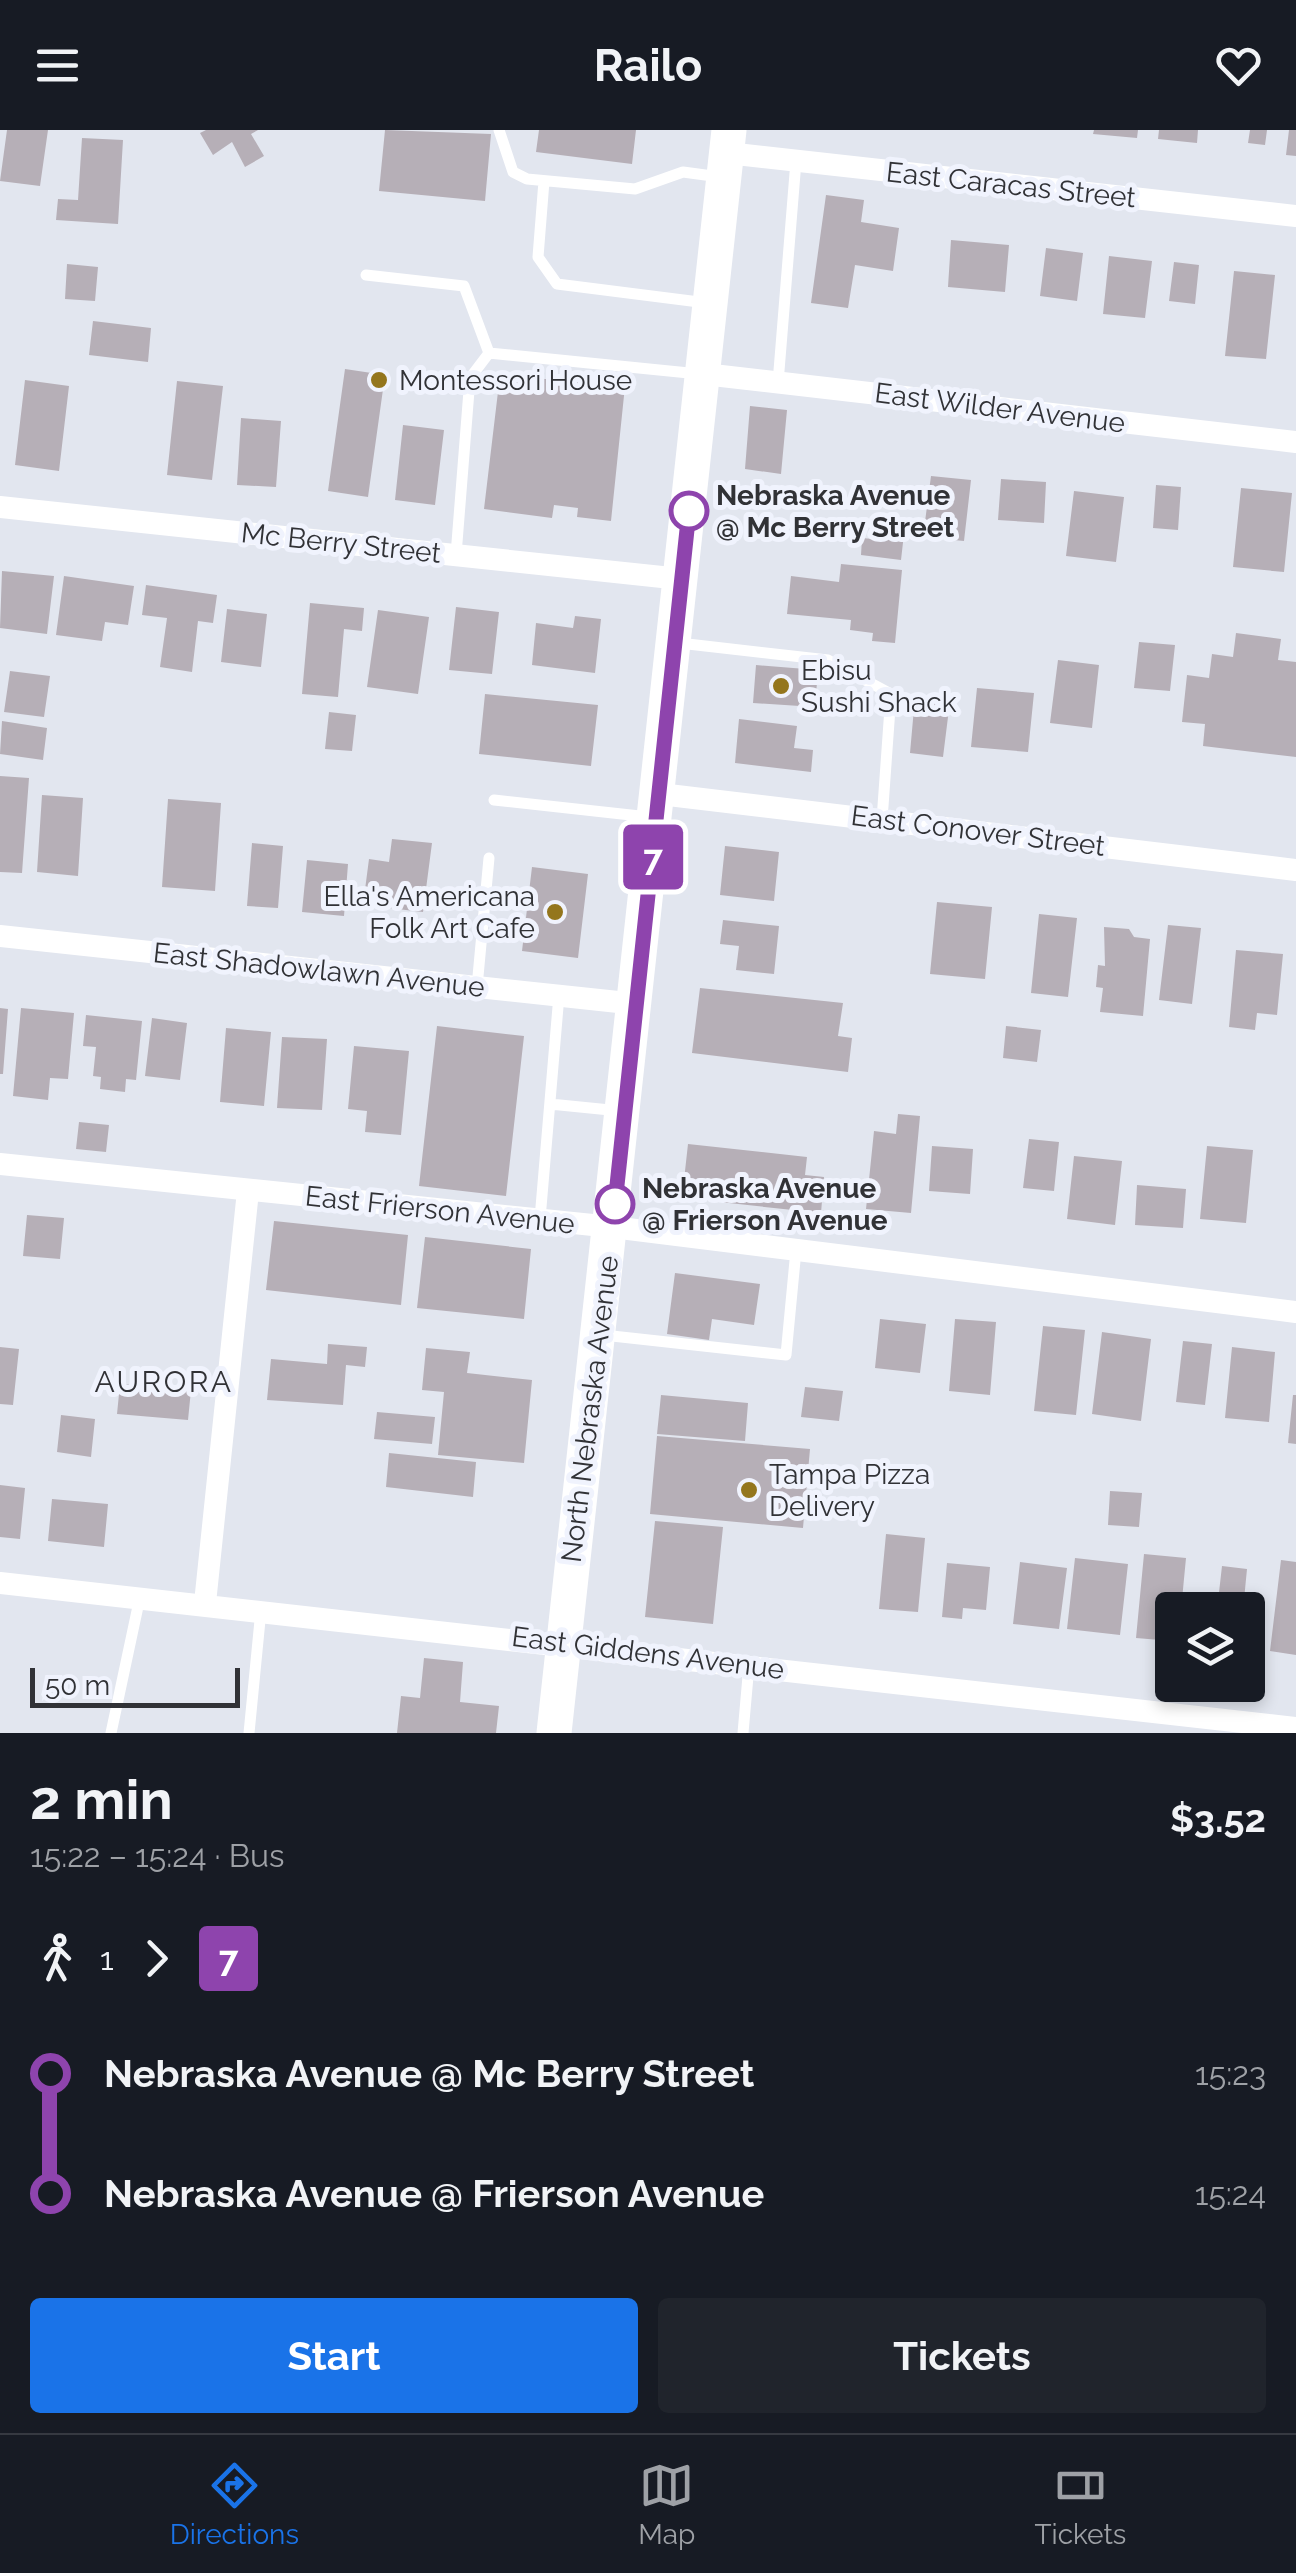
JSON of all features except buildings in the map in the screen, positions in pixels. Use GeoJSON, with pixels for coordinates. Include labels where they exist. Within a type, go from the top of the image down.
{"type":"FeatureCollection","features":[{"type":"Feature","properties":{"kind":"main road","name":"North Nebraska Avenue"},"geometry":{"type":"LineString","coordinates":[[554,1733],[637,1004],[727,153]]}},
{"type":"Feature","properties":{"kind":"street","name":"East Caracas Street"},"geometry":{"type":"LineString","coordinates":[[727,153],[1296,216]]}},
{"type":"Feature","properties":{"kind":"street","name":"East Wilder Avenue"},"geometry":{"type":"LineString","coordinates":[[704,374],[1296,442]]}},
{"type":"Feature","properties":{"kind":"street","name":"Mc Berry Street"},"geometry":{"type":"LineString","coordinates":[[0,507],[681,579]]}},
{"type":"Feature","properties":{"kind":"street","name":"East Conover Street"},"geometry":{"type":"LineString","coordinates":[[658,806],[882,820],[1296,870]]}},
{"type":"Feature","properties":{"kind":"street","name":"East Shadowlawn Avenue"},"geometry":{"type":"LineString","coordinates":[[0,936],[637,1004]]}},
{"type":"Feature","properties":{"kind":"street","name":"East Frierson Avenue"},"geometry":{"type":"LineString","coordinates":[[0,1164],[612,1226],[1296,1312]]}},
{"type":"Feature","properties":{"kind":"street"},"geometry":{"type":"LineString","coordinates":[[205,1603],[248,1190]]}},
{"type":"Feature","properties":{"kind":"street","name":"East Giddens Avenue"},"geometry":{"type":"LineString","coordinates":[[0,1582],[1296,1728]]}},
{"type":"Feature","properties":{"kind":"lane"},"geometry":{"type":"LineString","coordinates":[[499,130],[514,172],[544,181],[635,190],[727,153]]}},
{"type":"Feature","properties":{"kind":"lane"},"geometry":{"type":"LineString","coordinates":[[778,382],[796,161]]}},
{"type":"Feature","properties":{"kind":"lane"},"geometry":{"type":"LineString","coordinates":[[544,181],[538,256],[557,284],[711,304]]}},
{"type":"Feature","properties":{"kind":"lane"},"geometry":{"type":"LineString","coordinates":[[366,275],[464,286],[489,352]]}},
{"type":"Feature","properties":{"kind":"lane"},"geometry":{"type":"LineString","coordinates":[[489,352],[704,374]]}},
{"type":"Feature","properties":{"kind":"lane"},"geometry":{"type":"LineString","coordinates":[[456,555],[470,378],[489,352]]}},
{"type":"Feature","properties":{"kind":"lane"},"geometry":{"type":"LineString","coordinates":[[675,643],[828,660],[892,694],[882,820]]}},
{"type":"Feature","properties":{"kind":"lane"},"geometry":{"type":"LineString","coordinates":[[494,800],[658,806]]}},
{"type":"Feature","properties":{"kind":"lane"},"geometry":{"type":"LineString","coordinates":[[477,987],[490,858]]}},
{"type":"Feature","properties":{"kind":"lane"},"geometry":{"type":"LineString","coordinates":[[540,1220],[558,996]]}},
{"type":"Feature","properties":{"kind":"lane"},"geometry":{"type":"LineString","coordinates":[[550,1104],[625,1111]]}},
{"type":"Feature","properties":{"kind":"lane"},"geometry":{"type":"LineString","coordinates":[[598,1334],[786,1355],[796,1250]]}},
{"type":"Feature","properties":{"kind":"lane"},"geometry":{"type":"LineString","coordinates":[[111,1733],[140,1597]]}},
{"type":"Feature","properties":{"kind":"lane"},"geometry":{"type":"LineString","coordinates":[[250,1733],[261,1610]]}},
{"type":"Feature","properties":{"kind":"lane"},"geometry":{"type":"LineString","coordinates":[[744,1733],[750,1665]]}},
{"type":"Feature","properties":{"kind":"bus line","name":"7"},"geometry":{"type":"LineString","coordinates":[[615,1204],[689,511]]}},
{"type":"Feature","properties":{"kind":"place","name":"Montessori House"},"geometry":{"type":"Point","coordinates":[379,380]}},
{"type":"Feature","properties":{"kind":"place","name":"Nebraska Avenue @ Mc Berry Street"},"geometry":{"type":"Point","coordinates":[689,511]}},
{"type":"Feature","properties":{"kind":"place","name":"Ebisu Sushi Shack"},"geometry":{"type":"Point","coordinates":[781,686]}},
{"type":"Feature","properties":{"kind":"place","name":"Ella's Americana Folk Art Cafe"},"geometry":{"type":"Point","coordinates":[555,912]}},
{"type":"Feature","properties":{"kind":"place","name":"Nebraska Avenue @ Frierson Avenue"},"geometry":{"type":"Point","coordinates":[615,1204]}},
{"type":"Feature","properties":{"kind":"place","name":"Tampa Pizza Delivery"},"geometry":{"type":"Point","coordinates":[749,1490]}},
{"type":"Feature","properties":{"kind":"district","name":"AURORA"},"geometry":{"type":"Point","coordinates":[164,1381]}}]}
